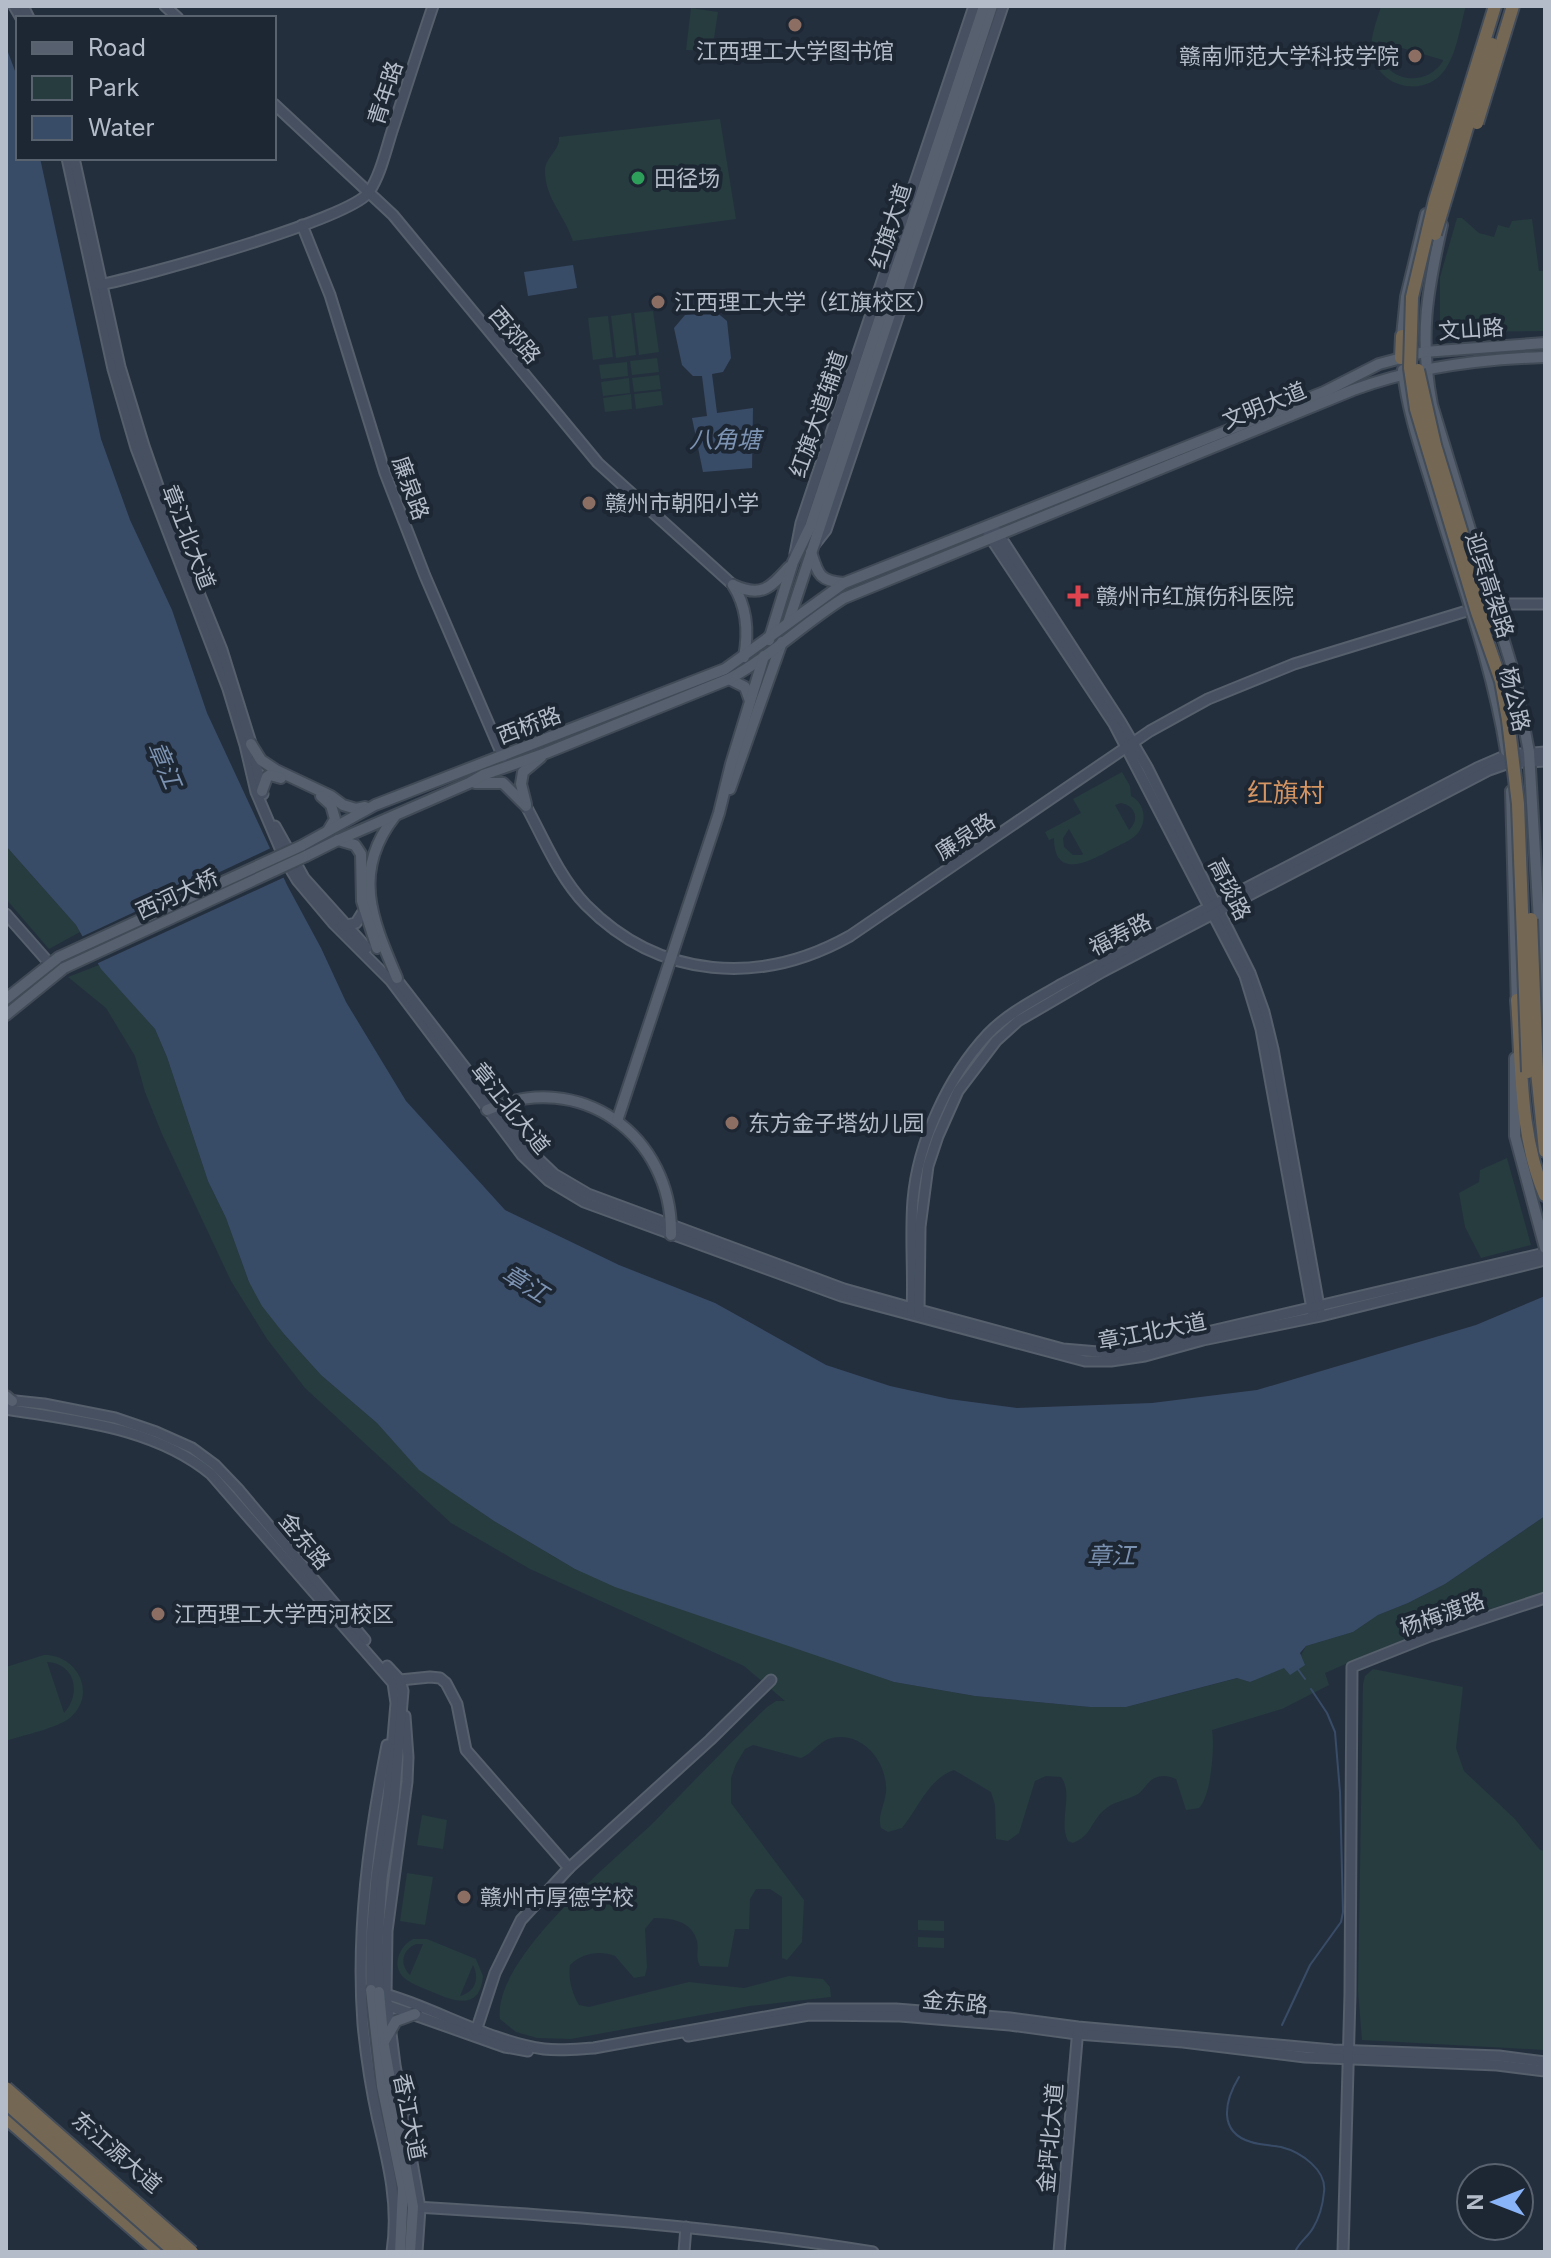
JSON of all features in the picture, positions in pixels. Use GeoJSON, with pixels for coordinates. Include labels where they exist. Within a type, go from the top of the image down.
{"type":"FeatureCollection","features":[{"type":"Feature","properties":{"kind":"highway","name":"迎宾高架路"},"geometry":{"type":"LineString","coordinates":[[1493,6],[1435,200],[1412,297],[1410,368],[1419,422],[1501,681],[1518,804],[1537,1069]]}},
{"type":"Feature","properties":{"kind":"highway","name":"迎宾高架路"},"geometry":{"type":"LineString","coordinates":[[1508,6],[1429,254],[1419,299],[1416,335],[1419,381],[1435,445],[1508,679],[1516,720],[1525,804],[1537,1069],[1529,1107],[1545,1189]]}},
{"type":"Feature","properties":{"kind":"highway"},"geometry":{"type":"LineString","coordinates":[[1401,358],[1402,336]]}},
{"type":"Feature","properties":{"kind":"highway"},"geometry":{"type":"LineString","coordinates":[[1517,1000],[1531,1152],[1545,1195]]}},
{"type":"Feature","properties":{"kind":"highway","name":"迎宾高架路"},"geometry":{"type":"LineString","coordinates":[[1529,1107],[1545,1151]]}},
{"type":"Feature","properties":{"kind":"highway","name":"东江源大道"},"geometry":{"type":"LineString","coordinates":[[6,2081],[201,2252]]}},
{"type":"Feature","properties":{"kind":"highway"},"geometry":{"type":"LineString","coordinates":[[6,2088],[192,2252]]}},
{"type":"Feature","properties":{"kind":"highway"},"geometry":{"type":"LineString","coordinates":[[6,2103],[175,2252]]}},
{"type":"Feature","properties":{"kind":"highway"},"geometry":{"type":"LineString","coordinates":[[6,2118],[154,2250]]}},
{"type":"Feature","properties":{"kind":"main road","name":"青年路"},"geometry":{"type":"LineString","coordinates":[[370,191],[433,6]]}},
{"type":"Feature","properties":{"kind":"main road","name":"红旗大道辅道"},"geometry":{"type":"LineString","coordinates":[[793,562],[801,523],[974,6]]}},
{"type":"Feature","properties":{"kind":"main road","name":"红旗大道"},"geometry":{"type":"LineString","coordinates":[[719,813],[793,562],[810,527],[984,6]]}},
{"type":"Feature","properties":{"kind":"main road","name":"红旗大道"},"geometry":{"type":"LineString","coordinates":[[719,813],[739,768],[788,625],[992,6]]}},
{"type":"Feature","properties":{"kind":"main road","name":"红旗大道辅道"},"geometry":{"type":"LineString","coordinates":[[811,550],[826,530],[1003,6]]}},
{"type":"Feature","properties":{"kind":"main road"},"geometry":{"type":"LineString","coordinates":[[1402,336],[1416,249],[1493,6]]}},
{"type":"Feature","properties":{"kind":"main road"},"geometry":{"type":"LineString","coordinates":[[1426,369],[1427,298],[1447,205],[1508,6]]}},
{"type":"Feature","properties":{"kind":"main road","name":"西郊路"},"geometry":{"type":"LineString","coordinates":[[276,106],[393,215],[598,463],[733,585]]}},
{"type":"Feature","properties":{"kind":"main road","name":"章江北大道"},"geometry":{"type":"LineString","coordinates":[[68,160],[120,367],[144,446],[172,526],[222,650],[262,791],[291,857],[340,923],[394,980],[492,1108],[522,1155],[549,1181],[584,1202],[916,1312],[1063,1349],[1110,1353],[1316,1312],[1545,1260]]}},
{"type":"Feature","properties":{"kind":"main road","name":"章江北大道"},"geometry":{"type":"LineString","coordinates":[[74,160],[113,369],[136,448],[228,689],[259,803],[280,851],[297,880],[384,966]]}},
{"type":"Feature","properties":{"kind":"main road"},"geometry":{"type":"LineString","coordinates":[[99,285],[187,263],[302,225],[360,202],[370,191]]}},
{"type":"Feature","properties":{"kind":"main road","name":"廉泉路"},"geometry":{"type":"LineString","coordinates":[[302,225],[330,295],[385,473],[425,576],[503,757]]}},
{"type":"Feature","properties":{"kind":"main road","name":"文山路"},"geometry":{"type":"LineString","coordinates":[[1401,358],[1424,352],[1545,343]]}},
{"type":"Feature","properties":{"kind":"main road","name":"文山路"},"geometry":{"type":"LineString","coordinates":[[1426,369],[1456,363],[1545,357]]}},
{"type":"Feature","properties":{"kind":"main road","name":"杨公路"},"geometry":{"type":"LineString","coordinates":[[1401,358],[1407,400],[1494,686],[1508,759],[1517,1000],[1515,1086],[1529,1107]]}},
{"type":"Feature","properties":{"kind":"main road","name":"文明大道"},"geometry":{"type":"LineString","coordinates":[[764,656],[844,598],[991,531],[1324,392],[1379,364],[1401,358]]}},
{"type":"Feature","properties":{"kind":"main road","name":"杨公路"},"geometry":{"type":"LineString","coordinates":[[1426,369],[1432,405],[1517,688],[1530,757],[1545,1023]]}},
{"type":"Feature","properties":{"kind":"main road","name":"文明大道"},"geometry":{"type":"LineString","coordinates":[[769,638],[844,583],[991,531],[1353,390],[1426,369]]}},
{"type":"Feature","properties":{"kind":"main road","name":"高琰路"},"geometry":{"type":"LineString","coordinates":[[991,531],[1130,745],[1250,973],[1268,1028],[1316,1312]]}},
{"type":"Feature","properties":{"kind":"main road"},"geometry":{"type":"LineString","coordinates":[[811,550],[820,575],[826,580],[844,583]]}},
{"type":"Feature","properties":{"kind":"main road"},"geometry":{"type":"LineString","coordinates":[[733,585],[750,592],[771,587],[793,562]]}},
{"type":"Feature","properties":{"kind":"main road"},"geometry":{"type":"LineString","coordinates":[[733,585],[745,613],[747,635],[744,657]]}},
{"type":"Feature","properties":{"kind":"main road"},"geometry":{"type":"LineString","coordinates":[[1493,604],[1545,604]]}},
{"type":"Feature","properties":{"kind":"main road","name":"廉泉路"},"geometry":{"type":"LineString","coordinates":[[526,806],[552,858],[585,904],[622,935],[670,958],[712,968],[744,970],[787,963],[850,936],[1177,715],[1284,668],[1470,610]]}},
{"type":"Feature","properties":{"kind":"main road","name":"西桥路"},"geometry":{"type":"LineString","coordinates":[[303,851],[325,833],[375,805],[725,669],[769,638]]}},
{"type":"Feature","properties":{"kind":"main road","name":"西桥路"},"geometry":{"type":"LineString","coordinates":[[303,851],[338,840],[483,775],[546,753],[729,679],[764,656]]}},
{"type":"Feature","properties":{"kind":"main road"},"geometry":{"type":"LineString","coordinates":[[729,679],[745,687],[751,703]]}},
{"type":"Feature","properties":{"kind":"main road"},"geometry":{"type":"LineString","coordinates":[[251,744],[261,760],[276,770],[331,796],[343,805],[356,809],[375,805]]}},
{"type":"Feature","properties":{"kind":"main road","name":"福寿路"},"geometry":{"type":"LineString","coordinates":[[916,1312],[913,1199],[919,1166],[943,1101],[961,1069],[989,1033],[1016,1011],[1216,909],[1477,768],[1545,752]]}},
{"type":"Feature","properties":{"kind":"main road"},"geometry":{"type":"LineString","coordinates":[[526,806],[521,784],[523,772],[546,753]]}},
{"type":"Feature","properties":{"kind":"main road","name":"福寿路"},"geometry":{"type":"LineString","coordinates":[[1530,757],[1545,761]]}},
{"type":"Feature","properties":{"kind":"main road"},"geometry":{"type":"LineString","coordinates":[[262,791],[264,781],[270,775],[326,798],[335,819],[325,833]]}},
{"type":"Feature","properties":{"kind":"main road"},"geometry":{"type":"LineString","coordinates":[[469,783],[503,783],[526,806]]}},
{"type":"Feature","properties":{"kind":"main road"},"geometry":{"type":"LineString","coordinates":[[617,1121],[719,813]]}},
{"type":"Feature","properties":{"kind":"main road"},"geometry":{"type":"LineString","coordinates":[[340,923],[355,918],[365,904],[373,852],[396,815]]}},
{"type":"Feature","properties":{"kind":"main road"},"geometry":{"type":"LineString","coordinates":[[338,840],[355,845],[361,854],[365,904],[384,966],[394,980]]}},
{"type":"Feature","properties":{"kind":"main road","name":"西河大桥"},"geometry":{"type":"LineString","coordinates":[[58,963],[303,851]]}},
{"type":"Feature","properties":{"kind":"main road"},"geometry":{"type":"LineString","coordinates":[[365,904],[394,980]]}},
{"type":"Feature","properties":{"kind":"main road"},"geometry":{"type":"LineString","coordinates":[[6,914],[58,963]]}},
{"type":"Feature","properties":{"kind":"main road"},"geometry":{"type":"LineString","coordinates":[[6,999],[58,963]]}},
{"type":"Feature","properties":{"kind":"main road"},"geometry":{"type":"LineString","coordinates":[[6,1015],[58,963]]}},
{"type":"Feature","properties":{"kind":"main road"},"geometry":{"type":"LineString","coordinates":[[492,1108],[528,1098],[561,1098],[593,1107],[617,1121],[637,1138],[655,1164],[667,1193],[671,1230]]}},
{"type":"Feature","properties":{"kind":"main road"},"geometry":{"type":"LineString","coordinates":[[1529,1107],[1523,1143],[1545,1231]]}},
{"type":"Feature","properties":{"kind":"main road"},"geometry":{"type":"LineString","coordinates":[[1529,1107],[1515,1136],[1545,1251]]}},
{"type":"Feature","properties":{"kind":"main road","name":"章江北大道"},"geometry":{"type":"LineString","coordinates":[[1316,1312],[1383,1289],[1545,1251]]}},
{"type":"Feature","properties":{"kind":"main road","name":"金东路"},"geometry":{"type":"LineString","coordinates":[[7,1402],[44,1404],[115,1418],[192,1448],[215,1465],[238,1489],[400,1680],[403,1691],[374,1893],[371,1939],[379,1997]]}},
{"type":"Feature","properties":{"kind":"main road","name":"金东路"},"geometry":{"type":"LineString","coordinates":[[7,1402],[133,1433],[190,1457],[211,1474],[393,1683],[399,1703],[394,1802],[382,1878],[379,1997]]}},
{"type":"Feature","properties":{"kind":"main road","name":"杨梅渡路"},"geometry":{"type":"LineString","coordinates":[[1349,2055],[1352,1667],[1430,1636],[1545,1598]]}},
{"type":"Feature","properties":{"kind":"main road"},"geometry":{"type":"LineString","coordinates":[[400,1680],[430,1677],[440,1678],[446,1683],[457,1704],[466,1750],[569,1868]]}},
{"type":"Feature","properties":{"kind":"main road"},"geometry":{"type":"LineString","coordinates":[[476,2031],[495,1973],[521,1920],[569,1868],[771,1680]]}},
{"type":"Feature","properties":{"kind":"main road"},"geometry":{"type":"LineString","coordinates":[[399,1703],[408,1757],[387,1931],[386,1979],[379,1997],[384,2046],[417,2207],[410,2252]]}},
{"type":"Feature","properties":{"kind":"main road"},"geometry":{"type":"LineString","coordinates":[[392,2252],[395,2234],[394,2185],[370,2077],[363,2023],[361,1966],[368,1867],[399,1703]]}},
{"type":"Feature","properties":{"kind":"main road"},"geometry":{"type":"LineString","coordinates":[[379,1964],[386,1979],[413,2009],[389,2029],[384,2046]]}},
{"type":"Feature","properties":{"kind":"main road"},"geometry":{"type":"LineString","coordinates":[[379,1997],[389,2029],[417,2207],[417,2252]]}},
{"type":"Feature","properties":{"kind":"main road","name":"金东路"},"geometry":{"type":"LineString","coordinates":[[379,1997],[476,2031],[505,2047],[564,2056],[597,2053],[809,2015],[900,2016],[1078,2030],[1305,2057],[1499,2056],[1545,2062]]}},
{"type":"Feature","properties":{"kind":"main road","name":"香江大道"},"geometry":{"type":"LineString","coordinates":[[379,1997],[382,2086],[403,2188],[400,2252]]}},
{"type":"Feature","properties":{"kind":"main road","name":"金坪北大道"},"geometry":{"type":"LineString","coordinates":[[1059,2252],[1078,2030]]}},
{"type":"Feature","properties":{"kind":"main road"},"geometry":{"type":"LineString","coordinates":[[1343,2252],[1349,2055]]}},
{"type":"Feature","properties":{"kind":"main road","name":"金东路"},"geometry":{"type":"LineString","coordinates":[[1349,2055],[1545,2071]]}},
{"type":"Feature","properties":{"kind":"main road"},"geometry":{"type":"LineString","coordinates":[[417,2207],[686,2227],[776,2236],[873,2252]]}},
{"type":"Feature","properties":{"kind":"main road"},"geometry":{"type":"LineString","coordinates":[[154,2250],[164,2220]]}},
{"type":"Feature","properties":{"kind":"main road"},"geometry":{"type":"LineString","coordinates":[[684,2252],[686,2227]]}},
{"type":"Feature","properties":{"kind":"green space"},"geometry":{"type":"Polygon","coordinates":[[[1381,6],[1466,6],[1452,56],[1444,71],[1435,79],[1425,85],[1403,85],[1383,75],[1376,66],[1371,48],[1372,36],[1381,6]],[[1378,41],[1385,65],[1403,77],[1424,76],[1434,71],[1443,60],[1378,41]]]}},
{"type":"Feature","properties":{"kind":"green space"},"geometry":{"type":"Polygon","coordinates":[[[691,8],[718,12],[712,51],[686,50],[691,8]]]}},
{"type":"Feature","properties":{"kind":"green space","name":"田径场"},"geometry":{"type":"Polygon","coordinates":[[[720,119],[736,219],[573,241],[546,181],[547,162],[559,137],[720,119]]]}},
{"type":"Feature","properties":{"kind":"green space"},"geometry":{"type":"Polygon","coordinates":[[[1457,218],[1462,218],[1479,233],[1494,237],[1498,225],[1509,228],[1512,221],[1532,219],[1539,271],[1545,271],[1545,331],[1451,332],[1444,331],[1440,326],[1440,277],[1457,218]]]}},
{"type":"Feature","properties":{"kind":"green space"},"geometry":{"type":"Polygon","coordinates":[[[653,311],[659,352],[639,355],[634,313],[653,311]]]}},
{"type":"Feature","properties":{"kind":"green space"},"geometry":{"type":"Polygon","coordinates":[[[631,313],[636,355],[616,358],[611,316],[631,313]]]}},
{"type":"Feature","properties":{"kind":"green space"},"geometry":{"type":"Polygon","coordinates":[[[608,316],[613,357],[593,360],[588,318],[608,316]]]}},
{"type":"Feature","properties":{"kind":"green space"},"geometry":{"type":"Polygon","coordinates":[[[657,358],[659,372],[632,375],[630,361],[657,358]]]}},
{"type":"Feature","properties":{"kind":"green space"},"geometry":{"type":"Polygon","coordinates":[[[627,362],[628,376],[601,379],[599,365],[627,362]]]}},
{"type":"Feature","properties":{"kind":"green space"},"geometry":{"type":"Polygon","coordinates":[[[659,375],[661,389],[634,392],[632,378],[659,375]]]}},
{"type":"Feature","properties":{"kind":"green space"},"geometry":{"type":"Polygon","coordinates":[[[629,378],[630,393],[603,396],[601,382],[629,378]]]}},
{"type":"Feature","properties":{"kind":"green space"},"geometry":{"type":"Polygon","coordinates":[[[661,391],[663,405],[636,409],[634,394],[661,391]]]}},
{"type":"Feature","properties":{"kind":"green space"},"geometry":{"type":"Polygon","coordinates":[[[631,394],[632,409],[605,412],[603,398],[631,394]]]}},
{"type":"Feature","properties":{"kind":"green space"},"geometry":{"type":"Polygon","coordinates":[[[1122,772],[1130,786],[1131,796],[1142,808],[1143,824],[1132,839],[1102,855],[1083,863],[1066,863],[1056,851],[1054,838],[1049,840],[1045,832],[1081,813],[1073,799],[1122,772]],[[1121,803],[1115,805],[1129,830],[1135,814],[1130,807],[1121,803]],[[1069,829],[1063,838],[1064,847],[1073,855],[1082,855],[1083,854],[1069,829]]]}},
{"type":"Feature","properties":{"kind":"green space"},"geometry":{"type":"Polygon","coordinates":[[[6,846],[80,932],[49,949],[6,899],[6,846]]]}},
{"type":"Feature","properties":{"kind":"green space"},"geometry":{"type":"Polygon","coordinates":[[[99,965],[155,1029],[208,1181],[226,1218],[249,1282],[284,1334],[321,1375],[377,1423],[420,1470],[494,1521],[575,1569],[894,1682],[975,1696],[1090,1707],[1126,1707],[1238,1678],[1250,1682],[1284,1667],[1290,1675],[1306,1646],[1353,1632],[1378,1615],[1445,1584],[1545,1516],[1545,1593],[1461,1619],[1379,1650],[1325,1673],[1329,1685],[1282,1709],[1212,1730],[1209,1783],[1199,1808],[1186,1810],[1176,1779],[1157,1777],[1138,1794],[1107,1808],[1084,1837],[1073,1843],[1068,1841],[1065,1833],[1066,1791],[1061,1777],[1046,1776],[1035,1781],[1019,1833],[1008,1841],[996,1839],[995,1805],[991,1792],[954,1770],[930,1787],[902,1828],[888,1832],[880,1824],[886,1792],[883,1770],[863,1744],[854,1739],[832,1738],[801,1758],[753,1745],[745,1749],[736,1764],[731,1778],[731,1803],[804,1900],[802,1942],[787,1960],[782,1958],[782,1897],[770,1889],[756,1889],[750,1899],[749,1929],[735,1929],[728,1967],[700,1966],[697,1941],[691,1929],[674,1920],[654,1918],[645,1929],[645,1976],[634,1978],[615,1956],[591,1954],[570,1965],[573,1991],[579,2005],[589,2007],[689,1982],[744,1988],[789,1976],[823,1979],[830,1987],[831,1997],[750,2006],[571,2039],[537,2038],[516,2032],[500,2019],[503,1995],[515,1968],[535,1940],[586,1885],[655,1821],[767,1707],[776,1701],[785,1701],[744,1666],[530,1569],[451,1523],[305,1388],[267,1339],[231,1281],[162,1134],[135,1056],[106,1008],[68,977],[99,965]]]}},
{"type":"Feature","properties":{"kind":"green space"},"geometry":{"type":"Polygon","coordinates":[[[1507,1158],[1531,1245],[1481,1258],[1465,1227],[1459,1193],[1479,1182],[1480,1170],[1507,1158]]]}},
{"type":"Feature","properties":{"kind":"green space"},"geometry":{"type":"Polygon","coordinates":[[[44,1655],[66,1661],[80,1677],[83,1687],[79,1707],[58,1725],[6,1741],[6,1667],[44,1655]],[[47,1662],[64,1713],[73,1697],[73,1681],[57,1664],[47,1662]]]}},
{"type":"Feature","properties":{"kind":"green space"},"geometry":{"type":"Polygon","coordinates":[[[1373,1669],[1463,1687],[1456,1748],[1464,1771],[1515,1819],[1540,1850],[1545,1851],[1545,2050],[1362,2040],[1358,1991],[1363,1684],[1365,1676],[1373,1669]]]}},
{"type":"Feature","properties":{"kind":"green space"},"geometry":{"type":"Polygon","coordinates":[[[422,1815],[447,1820],[443,1849],[417,1845],[422,1815]]]}},
{"type":"Feature","properties":{"kind":"green space"},"geometry":{"type":"Polygon","coordinates":[[[407,1873],[433,1877],[425,1925],[400,1921],[407,1873]]]}},
{"type":"Feature","properties":{"kind":"green space"},"geometry":{"type":"Polygon","coordinates":[[[918,1920],[944,1921],[944,1931],[918,1930],[918,1920]]]}},
{"type":"Feature","properties":{"kind":"green space"},"geometry":{"type":"Polygon","coordinates":[[[918,1937],[944,1938],[944,1948],[918,1947],[918,1937]]]}},
{"type":"Feature","properties":{"kind":"green space"},"geometry":{"type":"Polygon","coordinates":[[[413,1939],[427,1939],[476,1959],[483,1976],[477,1995],[464,2001],[456,2000],[407,1980],[397,1964],[403,1947],[413,1939]],[[416,1944],[404,1958],[404,1966],[410,1975],[423,1944],[416,1944]],[[473,1965],[460,1996],[475,1984],[473,1965]]]}},
{"type":"Feature","properties":{"kind":"water","name":"章江"},"geometry":{"type":"Polygon","coordinates":[[[6,47],[16,74],[16,160],[40,160],[101,439],[130,520],[172,610],[207,713],[287,885],[346,1002],[406,1101],[505,1210],[619,1265],[715,1303],[826,1365],[890,1386],[949,1399],[1017,1408],[1152,1403],[1257,1390],[1476,1325],[1545,1296],[1545,1516],[1445,1584],[1378,1615],[1353,1632],[1306,1646],[1300,1653],[1305,1665],[1290,1675],[1284,1668],[1250,1682],[1237,1678],[1126,1707],[1090,1707],[975,1696],[894,1682],[615,1587],[575,1569],[494,1521],[419,1470],[377,1423],[321,1375],[284,1334],[262,1306],[249,1282],[226,1218],[208,1181],[155,1029],[101,969],[76,925],[6,846],[6,47]]]}},
{"type":"Feature","properties":{"kind":"water"},"geometry":{"type":"Polygon","coordinates":[[[573,265],[577,288],[528,296],[524,272],[573,265]]]}},
{"type":"Feature","properties":{"kind":"water","name":"八角塘"},"geometry":{"type":"Polygon","coordinates":[[[715,311],[727,321],[731,358],[723,372],[712,374],[717,413],[753,408],[752,468],[703,472],[692,418],[707,416],[702,376],[693,376],[682,365],[674,328],[685,315],[715,311]]]}},
{"type":"Feature","properties":{"kind":"pier"},"geometry":{"type":"Polygon","coordinates":[[[273,847],[287,876],[94,965],[79,938],[273,847]]]}},
{"type":"Feature","properties":{"kind":"waterway"},"geometry":{"type":"LineString","coordinates":[[1297,1668],[1305,1679]]}},
{"type":"Feature","properties":{"kind":"waterway"},"geometry":{"type":"LineString","coordinates":[[1282,2025],[1310,1965],[1341,1922],[1343,1912],[1335,1732],[1311,1689]]}},
{"type":"Feature","properties":{"kind":"waterway"},"geometry":{"type":"LineString","coordinates":[[1239,2077],[1228,2105],[1227,2114],[1233,2131],[1251,2142],[1297,2153],[1317,2169],[1324,2184],[1317,2220],[1295,2252]]}},
{"type":"Feature","properties":{"kind":"place","name":"江西理工大学图书馆"},"geometry":{"type":"Point","coordinates":[795,25]}},
{"type":"Feature","properties":{"kind":"place","name":"赣南师范大学科技学院"},"geometry":{"type":"Point","coordinates":[1415,56]}},
{"type":"Feature","properties":{"kind":"place","name":"田径场"},"geometry":{"type":"Point","coordinates":[638,178]}},
{"type":"Feature","properties":{"kind":"place","name":"江西理工大学（红旗校区）"},"geometry":{"type":"Point","coordinates":[658,302]}},
{"type":"Feature","properties":{"kind":"place","name":"赣州市朝阳小学"},"geometry":{"type":"Point","coordinates":[589,503]}},
{"type":"Feature","properties":{"kind":"place","name":"赣州市红旗伤科医院"},"geometry":{"type":"Point","coordinates":[1078,596]}},
{"type":"Feature","properties":{"kind":"place","name":"东方金子塔幼儿园"},"geometry":{"type":"Point","coordinates":[732,1123]}},
{"type":"Feature","properties":{"kind":"place","name":"江西理工大学西河校区"},"geometry":{"type":"Point","coordinates":[158,1614]}},
{"type":"Feature","properties":{"kind":"place","name":"赣州市厚德学校"},"geometry":{"type":"Point","coordinates":[464,1897]}},
{"type":"Feature","properties":{"kind":"district","name":"红旗村"},"geometry":{"type":"Point","coordinates":[1286,793]}}]}
